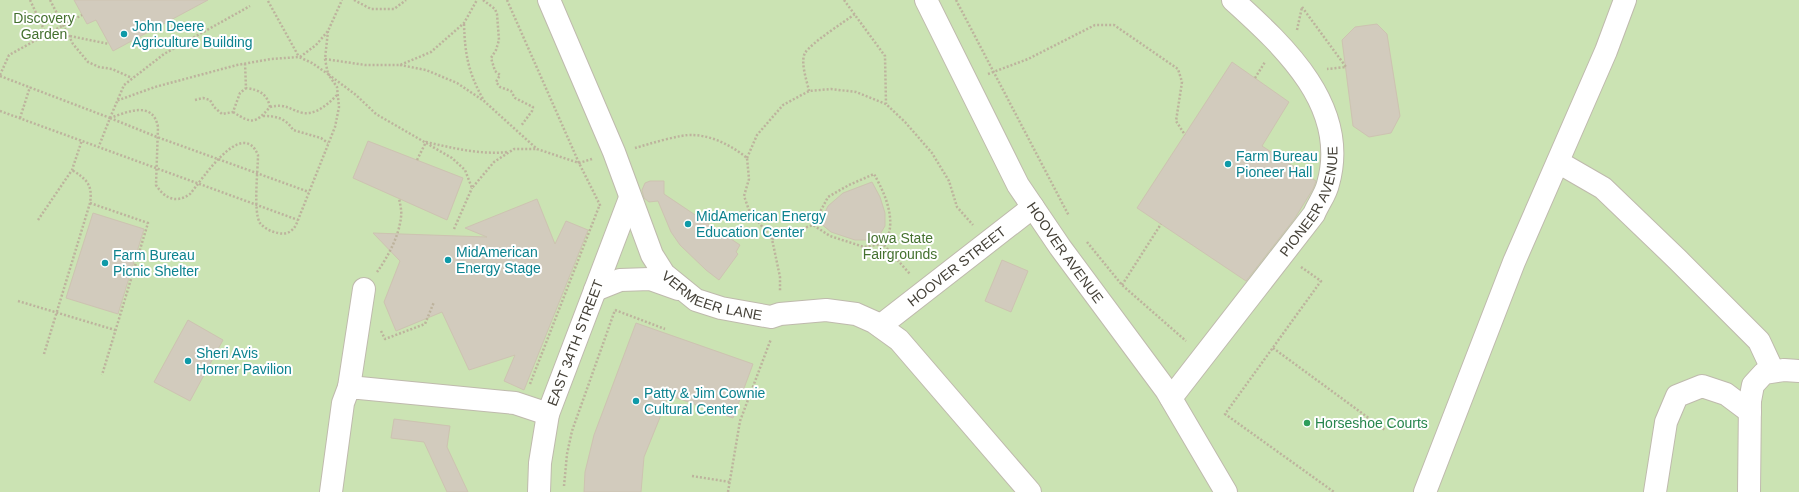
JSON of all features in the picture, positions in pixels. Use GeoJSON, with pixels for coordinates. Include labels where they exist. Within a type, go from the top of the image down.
{"type":"FeatureCollection","features":[{"type":"Feature","properties":{"kind":"lane","name":"VERMEER LANE"},"geometry":{"type":"LineString","coordinates":[[549,0],[614,152],[652,255],[664,274],[696,300],[721,308],[771,317],[780,314],[826,310],[856,314],[880,326],[899,340],[1030,492]]}},
{"type":"Feature","properties":{"kind":"lane","name":"HOOVER AVENUE"},"geometry":{"type":"LineString","coordinates":[[926,0],[1018,185],[1060,247],[1170,398],[1226,492]]}},
{"type":"Feature","properties":{"kind":"lane","name":"PIONEER AVENUE"},"geometry":{"type":"LineString","coordinates":[[1170,398],[1314,214],[1328,184],[1333,151],[1328,117],[1318,97],[1300,69],[1263,27],[1233,0]]}},
{"type":"Feature","properties":{"kind":"lane"},"geometry":{"type":"LineString","coordinates":[[1425,492],[1514,262],[1606,51],[1624,0]]}},
{"type":"Feature","properties":{"kind":"lane"},"geometry":{"type":"LineString","coordinates":[[1558,162],[1603,188],[1678,260],[1759,341],[1773,371]]}},
{"type":"Feature","properties":{"kind":"lane","name":"EAST 34TH STREET"},"geometry":{"type":"LineString","coordinates":[[539,492],[540,463],[548,414],[630,198]]}},
{"type":"Feature","properties":{"kind":"lane","name":"HOOVER STREET"},"geometry":{"type":"LineString","coordinates":[[880,326],[1032,207]]}},
{"type":"Feature","properties":{"kind":"lane"},"geometry":{"type":"LineString","coordinates":[[593,296],[620,280],[650,279],[685,291]]}},
{"type":"Feature","properties":{"kind":"lane"},"geometry":{"type":"LineString","coordinates":[[331,492],[343,403],[349,387],[364,290]]}},
{"type":"Feature","properties":{"kind":"lane"},"geometry":{"type":"LineString","coordinates":[[1749,492],[1750,412],[1753,385],[1764,373],[1784,370],[1799,372]]}},
{"type":"Feature","properties":{"kind":"lane"},"geometry":{"type":"LineString","coordinates":[[1655,492],[1666,422],[1677,396],[1702,386],[1726,394],[1750,412]]}},
{"type":"Feature","properties":{"kind":"lane"},"geometry":{"type":"LineString","coordinates":[[349,387],[515,403],[548,414]]}},
{"type":"Feature","properties":{"kind":"path"},"geometry":{"type":"LineString","coordinates":[[30,0],[46,34]]}},
{"type":"Feature","properties":{"kind":"path"},"geometry":{"type":"LineString","coordinates":[[50,0],[73,44],[88,62],[133,78]]}},
{"type":"Feature","properties":{"kind":"path"},"geometry":{"type":"LineString","coordinates":[[116,101],[155,87],[245,63],[299,57],[316,45],[328,31],[342,0]]}},
{"type":"Feature","properties":{"kind":"path"},"geometry":{"type":"LineString","coordinates":[[354,0],[371,9],[394,9],[406,0]]}},
{"type":"Feature","properties":{"kind":"path"},"geometry":{"type":"LineString","coordinates":[[400,64],[431,52],[464,23],[477,0]]}},
{"type":"Feature","properties":{"kind":"path"},"geometry":{"type":"LineString","coordinates":[[483,0],[495,9],[497,14],[499,40],[496,50],[491,58],[494,70],[500,75],[496,82],[500,87],[511,91],[514,98],[533,107],[532,111],[521,126]]}},
{"type":"Feature","properties":{"kind":"path"},"geometry":{"type":"LineString","coordinates":[[507,0],[579,164],[616,236]]}},
{"type":"Feature","properties":{"kind":"path"},"geometry":{"type":"LineString","coordinates":[[844,0],[885,56],[886,104]]}},
{"type":"Feature","properties":{"kind":"path"},"geometry":{"type":"LineString","coordinates":[[956,0],[1070,218]]}},
{"type":"Feature","properties":{"kind":"path"},"geometry":{"type":"LineString","coordinates":[[268,1],[299,57],[312,63],[328,74],[356,95],[376,114],[402,131],[426,142],[452,158],[465,170],[472,188]]}},
{"type":"Feature","properties":{"kind":"path"},"geometry":{"type":"LineString","coordinates":[[99,146],[116,101],[124,85],[164,54],[250,6]]}},
{"type":"Feature","properties":{"kind":"path"},"geometry":{"type":"LineString","coordinates":[[1302,7],[1346,67]]}},
{"type":"Feature","properties":{"kind":"path"},"geometry":{"type":"LineString","coordinates":[[82,14],[9,55],[0,75],[157,137],[309,192]]}},
{"type":"Feature","properties":{"kind":"path"},"geometry":{"type":"LineString","coordinates":[[809,91],[803,63],[805,53],[824,36],[855,14]]}},
{"type":"Feature","properties":{"kind":"path"},"geometry":{"type":"LineString","coordinates":[[464,23],[467,62],[475,84],[484,101]]}},
{"type":"Feature","properties":{"kind":"path"},"geometry":{"type":"LineString","coordinates":[[966,82],[1028,59],[1095,25],[1114,25],[1178,69],[1182,82],[1176,121],[1185,135]]}},
{"type":"Feature","properties":{"kind":"path"},"geometry":{"type":"LineString","coordinates":[[110,118],[137,109],[150,113],[156,118],[156,185],[160,192],[168,198],[177,200],[184,198],[199,183],[228,149],[238,143],[246,142],[254,148],[258,155],[257,205],[260,222],[270,232],[283,234],[292,231],[298,220],[328,143],[339,107],[337,87],[328,74],[325,59],[328,31]]}},
{"type":"Feature","properties":{"kind":"path"},"geometry":{"type":"LineString","coordinates":[[69,36],[110,44]]}},
{"type":"Feature","properties":{"kind":"path"},"geometry":{"type":"LineString","coordinates":[[325,59],[365,65],[400,64],[426,70],[457,83],[484,101],[537,149]]}},
{"type":"Feature","properties":{"kind":"path"},"geometry":{"type":"LineString","coordinates":[[245,63],[246,88]]}},
{"type":"Feature","properties":{"kind":"path"},"geometry":{"type":"LineString","coordinates":[[20,118],[30,87]]}},
{"type":"Feature","properties":{"kind":"path"},"geometry":{"type":"LineString","coordinates":[[246,88],[257,90],[268,98],[270,108]]}},
{"type":"Feature","properties":{"kind":"path"},"geometry":{"type":"LineString","coordinates":[[233,112],[240,93],[246,88]]}},
{"type":"Feature","properties":{"kind":"path"},"geometry":{"type":"LineString","coordinates":[[728,492],[740,421],[780,314],[780,277],[772,239],[749,210],[744,196],[749,178],[747,158],[757,135],[768,120],[783,105],[809,91],[831,89],[856,92],[886,104],[905,122],[932,153],[948,181],[957,207],[988,242]]}},
{"type":"Feature","properties":{"kind":"path"},"geometry":{"type":"LineString","coordinates":[[263,116],[270,108],[279,105],[304,113],[315,111],[327,105],[338,94]]}},
{"type":"Feature","properties":{"kind":"path"},"geometry":{"type":"LineString","coordinates":[[195,100],[203,98],[210,100],[214,107],[222,114],[233,112],[248,121],[263,116],[276,116],[289,123],[293,130],[320,138],[328,143]]}},
{"type":"Feature","properties":{"kind":"path"},"geometry":{"type":"LineString","coordinates":[[0,111],[298,220]]}},
{"type":"Feature","properties":{"kind":"path"},"geometry":{"type":"LineString","coordinates":[[454,229],[472,188],[494,162],[514,149],[537,149],[579,164],[614,152],[692,135],[710,137],[734,148],[747,158]]}},
{"type":"Feature","properties":{"kind":"path"},"geometry":{"type":"LineString","coordinates":[[38,220],[72,170],[82,140]]}},
{"type":"Feature","properties":{"kind":"path"},"geometry":{"type":"LineString","coordinates":[[426,142],[492,154],[509,152]]}},
{"type":"Feature","properties":{"kind":"path"},"geometry":{"type":"LineString","coordinates":[[417,160],[426,142]]}},
{"type":"Feature","properties":{"kind":"path"},"geometry":{"type":"LineString","coordinates":[[44,354],[92,193],[86,179],[72,170]]}},
{"type":"Feature","properties":{"kind":"path"},"geometry":{"type":"LineString","coordinates":[[772,239],[813,225],[828,197],[848,185],[874,174],[883,192],[889,216],[889,232],[883,244]]}},
{"type":"Feature","properties":{"kind":"path"},"geometry":{"type":"LineString","coordinates":[[364,290],[390,250],[397,234],[401,216],[399,198]]}},
{"type":"Feature","properties":{"kind":"path"},"geometry":{"type":"LineString","coordinates":[[90,202],[148,223],[102,375]]}},
{"type":"Feature","properties":{"kind":"path"},"geometry":{"type":"LineString","coordinates":[[521,406],[600,204]]}},
{"type":"Feature","properties":{"kind":"path"},"geometry":{"type":"LineString","coordinates":[[1122,285],[1162,224]]}},
{"type":"Feature","properties":{"kind":"path"},"geometry":{"type":"LineString","coordinates":[[813,225],[830,236],[864,247],[883,244]]}},
{"type":"Feature","properties":{"kind":"path"},"geometry":{"type":"LineString","coordinates":[[1084,237],[1122,285],[1203,356]]}},
{"type":"Feature","properties":{"kind":"path"},"geometry":{"type":"LineString","coordinates":[[883,244],[925,291]]}},
{"type":"Feature","properties":{"kind":"path"},"geometry":{"type":"LineString","coordinates":[[1283,254],[1321,281],[1225,414],[1334,492]]}},
{"type":"Feature","properties":{"kind":"path"},"geometry":{"type":"LineString","coordinates":[[565,292],[593,296],[615,310],[665,329]]}},
{"type":"Feature","properties":{"kind":"path"},"geometry":{"type":"LineString","coordinates":[[18,301],[115,330]]}},
{"type":"Feature","properties":{"kind":"path"},"geometry":{"type":"LineString","coordinates":[[379,325],[385,339],[426,324],[434,302]]}},
{"type":"Feature","properties":{"kind":"path"},"geometry":{"type":"LineString","coordinates":[[564,489],[567,454],[572,431],[615,310]]}},
{"type":"Feature","properties":{"kind":"path"},"geometry":{"type":"LineString","coordinates":[[1273,348],[1385,430]]}},
{"type":"Feature","properties":{"kind":"path"},"geometry":{"type":"LineString","coordinates":[[692,476],[730,482]]}},
{"type":"Feature","properties":{"kind":"green space","name":"Iowa State Fairgrounds"},"geometry":{"type":"Polygon","coordinates":[[[0,0],[1799,0],[1799,492],[0,492],[0,0]]]}},
{"type":"Feature","properties":{"kind":"building","name":"John Deere Agriculture Building"},"geometry":{"type":"Polygon","coordinates":[[[74,0],[208,0],[113,51],[96,20],[87,24],[74,0]]]}},
{"type":"Feature","properties":{"kind":"building"},"geometry":{"type":"Polygon","coordinates":[[[1377,24],[1387,34],[1400,116],[1391,133],[1369,137],[1353,126],[1342,40],[1355,27],[1377,24]]]}},
{"type":"Feature","properties":{"kind":"building","name":"Farm Bureau Pioneer Hall"},"geometry":{"type":"Polygon","coordinates":[[[1232,62],[1289,102],[1262,146],[1316,181],[1313,189],[1295,218],[1246,281],[1137,208],[1232,62]]]}},
{"type":"Feature","properties":{"kind":"building"},"geometry":{"type":"Polygon","coordinates":[[[368,141],[463,178],[447,220],[353,178],[368,141]]]}},
{"type":"Feature","properties":{"kind":"building","name":"MidAmerican Energy Education Center"},"geometry":{"type":"Polygon","coordinates":[[[650,181],[664,181],[664,194],[740,245],[736,252],[738,254],[719,280],[706,270],[680,245],[671,232],[658,201],[649,202],[644,198],[642,190],[645,183],[650,181]]]}},
{"type":"Feature","properties":{"kind":"building"},"geometry":{"type":"Polygon","coordinates":[[[872,182],[880,197],[885,213],[885,226],[879,236],[869,240],[855,240],[831,232],[820,223],[828,206],[843,193],[872,182]]]}},
{"type":"Feature","properties":{"kind":"building"},"geometry":{"type":"Polygon","coordinates":[[[537,199],[555,244],[566,221],[588,230],[524,390],[504,381],[515,355],[469,370],[442,312],[396,331],[384,302],[400,261],[373,233],[487,237],[465,228],[537,199]]]}},
{"type":"Feature","properties":{"kind":"building","name":"Farm Bureau Picnic Shelter"},"geometry":{"type":"Polygon","coordinates":[[[93,213],[144,229],[118,314],[66,298],[93,213]]]}},
{"type":"Feature","properties":{"kind":"building"},"geometry":{"type":"Polygon","coordinates":[[[1002,260],[1028,271],[1011,312],[985,301],[1002,260]]]}},
{"type":"Feature","properties":{"kind":"building","name":"Sheri Avis Horner Pavilion"},"geometry":{"type":"Polygon","coordinates":[[[188,320],[223,340],[190,401],[154,382],[188,320]]]}},
{"type":"Feature","properties":{"kind":"building","name":"Patty & Jim Cownie Cultural Center"},"geometry":{"type":"Polygon","coordinates":[[[636,323],[753,364],[733,418],[669,395],[644,457],[641,492],[584,492],[585,472],[594,435],[636,323]]]}},
{"type":"Feature","properties":{"kind":"building"},"geometry":{"type":"Polygon","coordinates":[[[394,419],[450,426],[447,447],[468,492],[447,492],[424,442],[391,438],[394,419]]]}},
{"type":"Feature","properties":{"kind":"place","name":"John Deere Agriculture Building"},"geometry":{"type":"Point","coordinates":[124,34]}},
{"type":"Feature","properties":{"kind":"place","name":"Farm Bureau Pioneer Hall"},"geometry":{"type":"Point","coordinates":[1228,164]}},
{"type":"Feature","properties":{"kind":"place","name":"MidAmerican Energy Education Center"},"geometry":{"type":"Point","coordinates":[688,224]}},
{"type":"Feature","properties":{"kind":"place","name":"MidAmerican Energy Stage"},"geometry":{"type":"Point","coordinates":[448,260]}},
{"type":"Feature","properties":{"kind":"place","name":"Farm Bureau Picnic Shelter"},"geometry":{"type":"Point","coordinates":[105,263]}},
{"type":"Feature","properties":{"kind":"place","name":"Sheri Avis Horner Pavilion"},"geometry":{"type":"Point","coordinates":[188,361]}},
{"type":"Feature","properties":{"kind":"place","name":"Patty & Jim Cownie Cultural Center"},"geometry":{"type":"Point","coordinates":[636,401]}},
{"type":"Feature","properties":{"kind":"place","name":"Horseshoe Courts"},"geometry":{"type":"Point","coordinates":[1307,423]}},
{"type":"Feature","properties":{"kind":"park label","name":"Discovery Garden"},"geometry":{"type":"Point","coordinates":[44,26]}}]}
